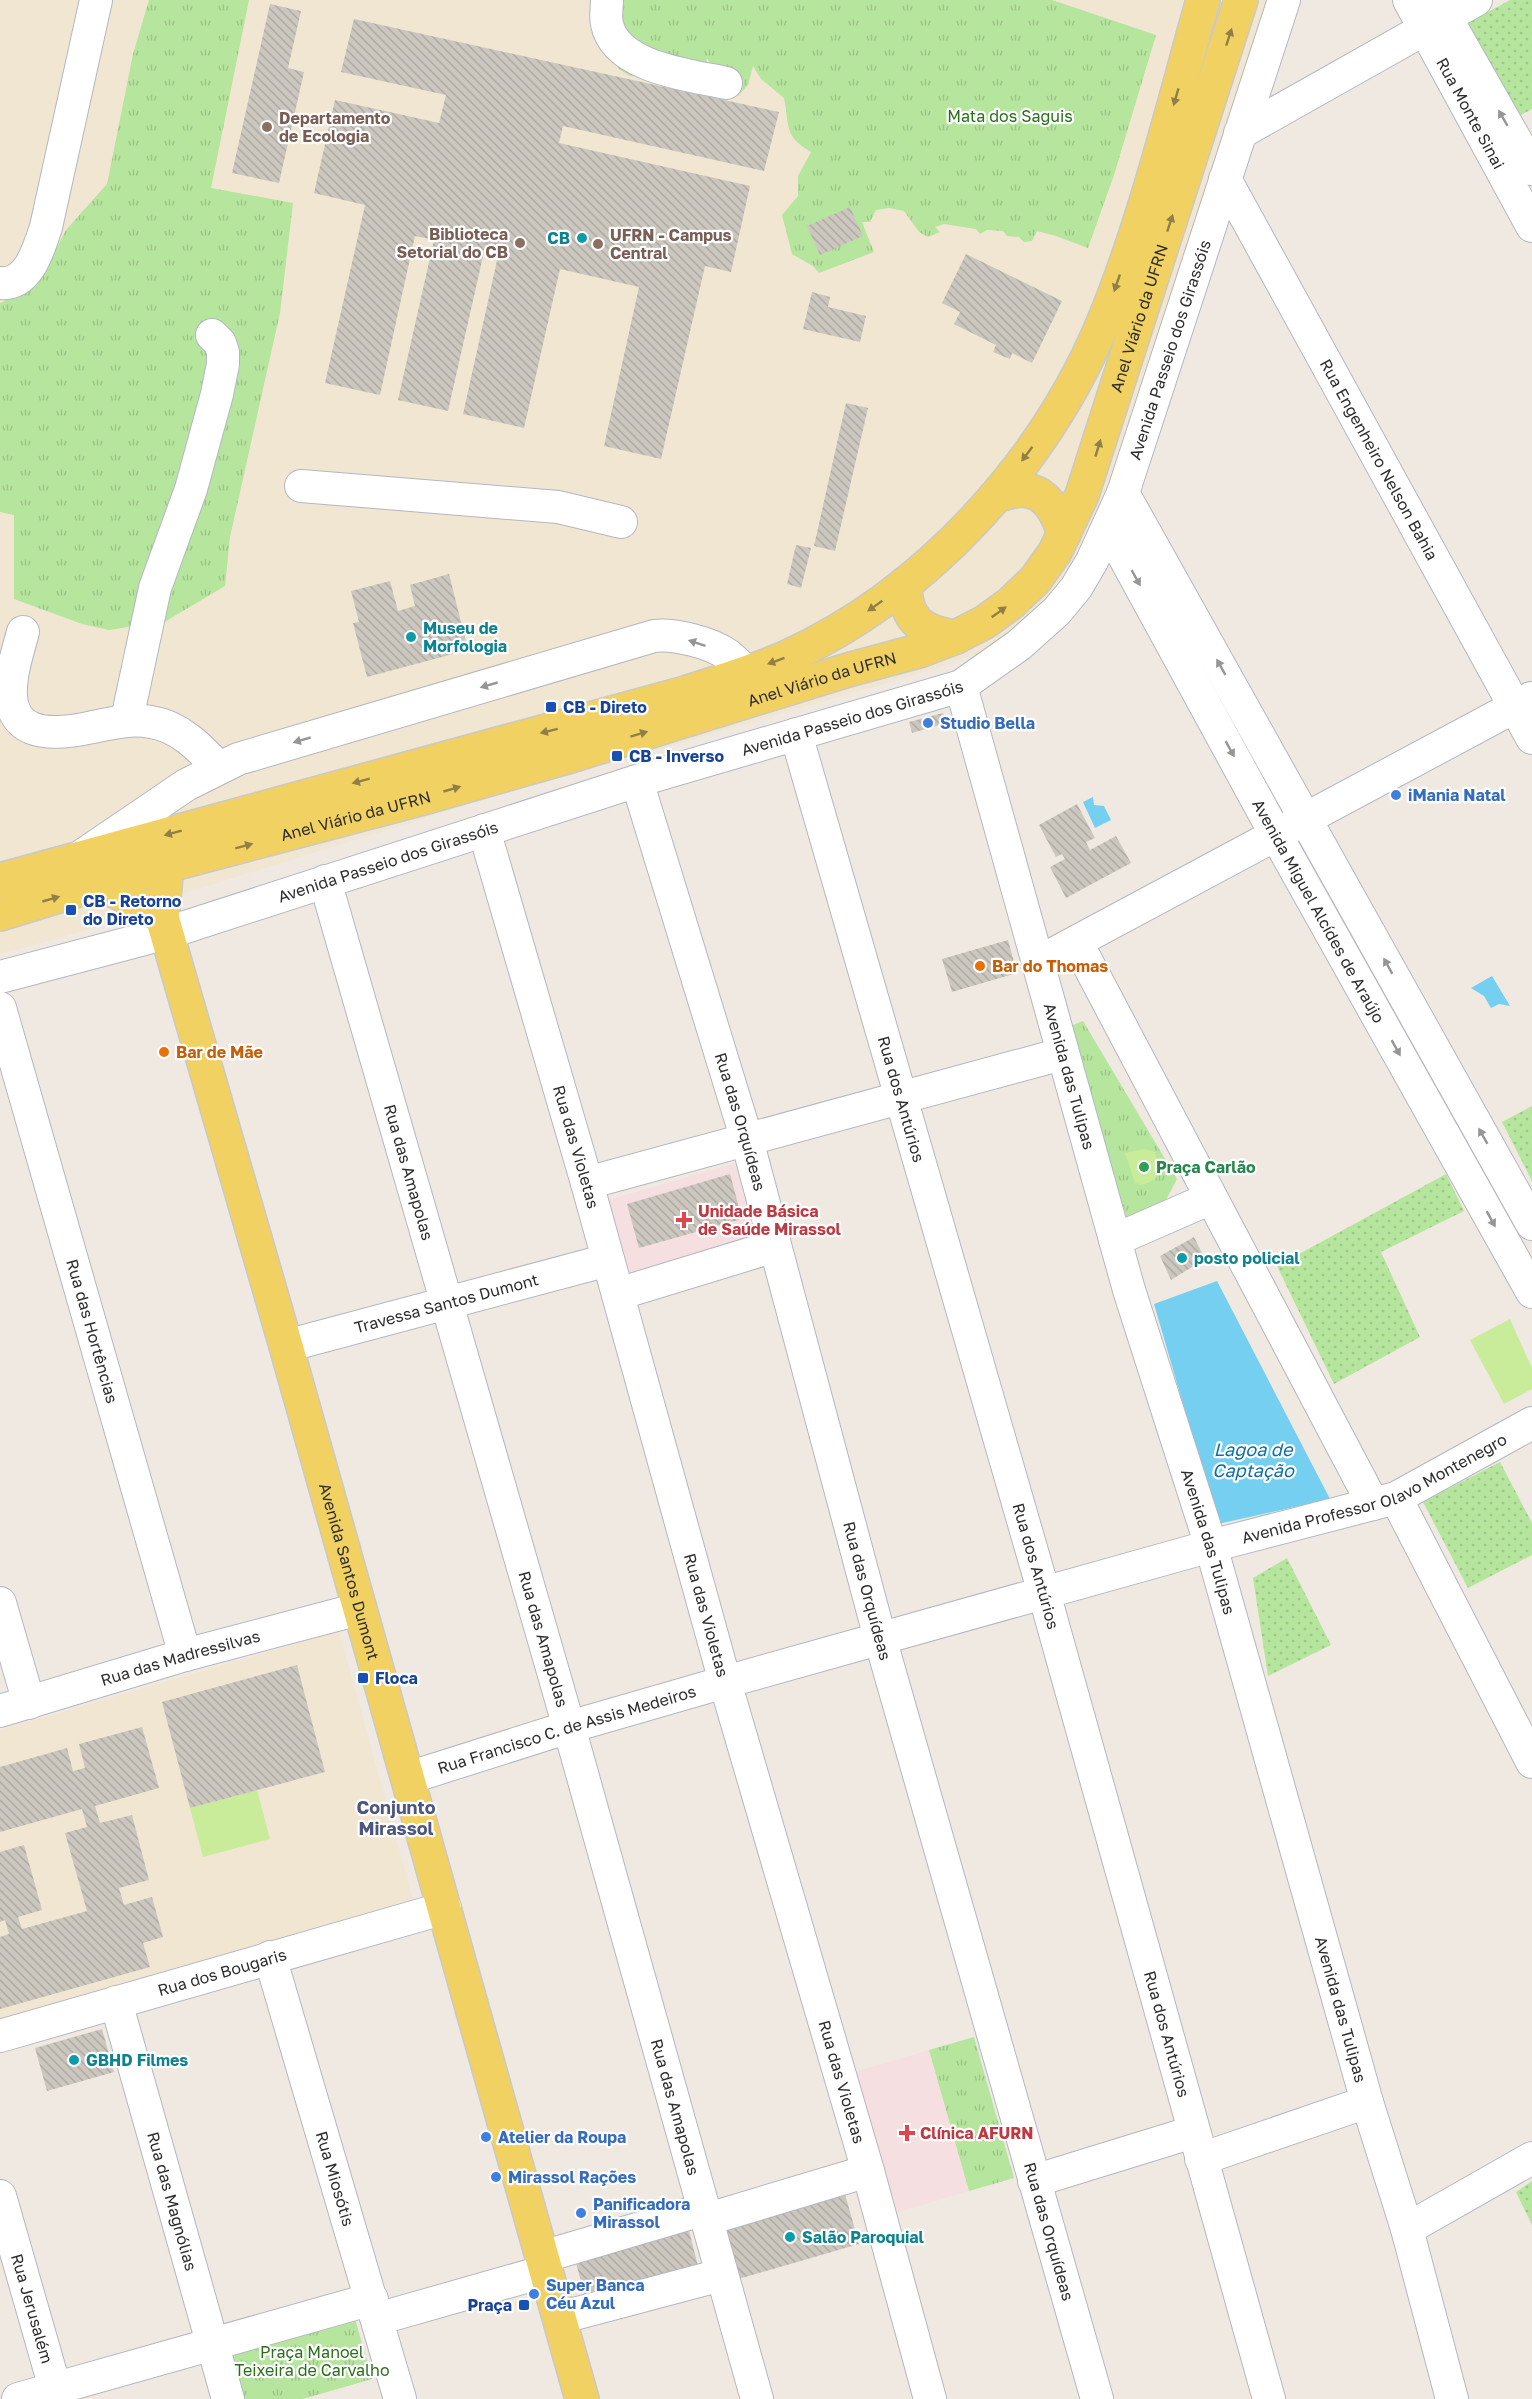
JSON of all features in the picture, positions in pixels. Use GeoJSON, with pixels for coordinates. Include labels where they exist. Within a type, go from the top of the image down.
{"type":"FeatureCollection","features":[{"type":"Feature","properties":{"kind":"main road","name":"Anel Viário da UFRN"},"geometry":{"type":"LineString","coordinates":[[0,880],[685,693],[785,658],[821,639],[905,584],[936,558],[995,497],[1055,417],[1081,368],[1104,321],[1152,181],[1203,0]]}},
{"type":"Feature","properties":{"kind":"main road","name":"Anel Viário da UFRN"},"geometry":{"type":"LineString","coordinates":[[0,914],[101,883],[564,758],[848,670],[922,650],[956,637],[984,622],[1011,603],[1035,580],[1055,552],[1082,495],[1240,0]]}},
{"type":"Feature","properties":{"kind":"main road"},"geometry":{"type":"LineString","coordinates":[[995,497],[1015,490],[1037,494],[1047,499],[1054,508],[1064,534]]}},
{"type":"Feature","properties":{"kind":"main road"},"geometry":{"type":"LineString","coordinates":[[905,584],[907,607],[917,623],[934,633],[956,637]]}},
{"type":"Feature","properties":{"kind":"main road","name":"Avenida Santos Dumont"},"geometry":{"type":"LineString","coordinates":[[167,866],[164,925],[286,1346],[582,2399]]}},
{"type":"Feature","properties":{"kind":"main road"},"geometry":{"type":"LineString","coordinates":[[101,883],[164,925]]}},
{"type":"Feature","properties":{"kind":"street"},"geometry":{"type":"LineString","coordinates":[[0,283],[6,284],[18,278],[27,269],[35,258],[46,227],[96,0]]}},
{"type":"Feature","properties":{"kind":"street"},"geometry":{"type":"LineString","coordinates":[[607,0],[607,24],[622,51],[651,66],[726,83]]}},
{"type":"Feature","properties":{"kind":"street","name":"Avenida Passeio dos Girassóis"},"geometry":{"type":"LineString","coordinates":[[0,977],[164,925],[325,882],[637,781],[961,686],[1019,645],[1057,611],[1076,588],[1123,493],[1284,0]]}},
{"type":"Feature","properties":{"kind":"street","name":"Rua Monte Sinai"},"geometry":{"type":"LineString","coordinates":[[1409,0],[1436,16],[1532,169]]}},
{"type":"Feature","properties":{"kind":"street"},"geometry":{"type":"LineString","coordinates":[[1240,133],[1436,16],[1476,0]]}},
{"type":"Feature","properties":{"kind":"street","name":"Rua Monte Sinai"},"geometry":{"type":"LineString","coordinates":[[1436,16],[1532,226]]}},
{"type":"Feature","properties":{"kind":"street","name":"Rua Engenheiro Nelson Bahia"},"geometry":{"type":"LineString","coordinates":[[1225,179],[1523,702],[1532,738]]}},
{"type":"Feature","properties":{"kind":"street"},"geometry":{"type":"LineString","coordinates":[[127,719],[155,588],[191,489],[217,394],[223,352],[220,343],[212,335]]}},
{"type":"Feature","properties":{"kind":"street"},"geometry":{"type":"LineString","coordinates":[[301,486],[558,507],[621,522]]}},
{"type":"Feature","properties":{"kind":"street","name":"Avenida Miguel Alcídes de Araújo"},"geometry":{"type":"LineString","coordinates":[[1123,493],[1532,1224]]}},
{"type":"Feature","properties":{"kind":"street","name":"Avenida Miguel Alcídes de Araújo"},"geometry":{"type":"LineString","coordinates":[[1108,527],[1276,835],[1532,1292]]}},
{"type":"Feature","properties":{"kind":"street"},"geometry":{"type":"LineString","coordinates":[[22,633],[11,678],[11,703],[19,721],[36,731],[63,732],[127,719],[154,722],[178,733],[198,746],[218,767]]}},
{"type":"Feature","properties":{"kind":"street"},"geometry":{"type":"LineString","coordinates":[[77,859],[186,785],[238,759],[654,636],[677,636],[712,648],[726,654],[746,672]]}},
{"type":"Feature","properties":{"kind":"street","name":"Avenida das Tulipas"},"geometry":{"type":"LineString","coordinates":[[961,686],[1129,1290],[1211,1546],[1367,2102],[1407,2229],[1452,2399]]}},
{"type":"Feature","properties":{"kind":"street"},"geometry":{"type":"LineString","coordinates":[[1037,961],[1077,943],[1523,702]]}},
{"type":"Feature","properties":{"kind":"street","name":"Rua dos Antúrios"},"geometry":{"type":"LineString","coordinates":[[796,734],[1044,1593],[1269,2399]]}},
{"type":"Feature","properties":{"kind":"street","name":"Rua das Orquídeas"},"geometry":{"type":"LineString","coordinates":[[637,781],[747,1140],[880,1638],[1097,2399]]}},
{"type":"Feature","properties":{"kind":"street","name":"Rua das Violetas"},"geometry":{"type":"LineString","coordinates":[[484,830],[587,1183],[725,1682],[868,2171],[930,2399]]}},
{"type":"Feature","properties":{"kind":"street","name":"Rua das Amapolas"},"geometry":{"type":"LineString","coordinates":[[325,882],[449,1304],[707,2214],[757,2399]]}},
{"type":"Feature","properties":{"kind":"street"},"geometry":{"type":"LineString","coordinates":[[1077,943],[1211,1198],[1532,1762]]}},
{"type":"Feature","properties":{"kind":"street","name":"Rua das Hortências"},"geometry":{"type":"LineString","coordinates":[[0,1008],[185,1655]]}},
{"type":"Feature","properties":{"kind":"street"},"geometry":{"type":"LineString","coordinates":[[587,1183],[1062,1054]]}},
{"type":"Feature","properties":{"kind":"street"},"geometry":{"type":"LineString","coordinates":[[1115,1240],[1211,1198]]}},
{"type":"Feature","properties":{"kind":"street"},"geometry":{"type":"LineString","coordinates":[[618,1294],[775,1246]]}},
{"type":"Feature","properties":{"kind":"street","name":"Travessa Santos Dumont"},"geometry":{"type":"LineString","coordinates":[[286,1346],[608,1260]]}},
{"type":"Feature","properties":{"kind":"street","name":"Avenida Professor Olavo Montenegro"},"geometry":{"type":"LineString","coordinates":[[1211,1546],[1385,1501],[1532,1423]]}},
{"type":"Feature","properties":{"kind":"street","name":"Rua Francisco C. de Assis Medeiros"},"geometry":{"type":"LineString","coordinates":[[408,1778],[569,1727],[1211,1546]]}},
{"type":"Feature","properties":{"kind":"street"},"geometry":{"type":"LineString","coordinates":[[0,1603],[15,1707]]}},
{"type":"Feature","properties":{"kind":"street","name":"Rua das Madressilvas"},"geometry":{"type":"LineString","coordinates":[[15,1707],[185,1655],[359,1610]]}},
{"type":"Feature","properties":{"kind":"street","name":"Rua dos Bougaris"},"geometry":{"type":"LineString","coordinates":[[0,2036],[445,1908]]}},
{"type":"Feature","properties":{"kind":"street","name":"Rua Miosótis"},"geometry":{"type":"LineString","coordinates":[[270,1957],[400,2399]]}},
{"type":"Feature","properties":{"kind":"street","name":"Rua das Magnólias"},"geometry":{"type":"LineString","coordinates":[[116,2002],[228,2399]]}},
{"type":"Feature","properties":{"kind":"street"},"geometry":{"type":"LineString","coordinates":[[1034,2181],[1197,2145],[1367,2102]]}},
{"type":"Feature","properties":{"kind":"street"},"geometry":{"type":"LineString","coordinates":[[1407,2229],[1532,2158]]}},
{"type":"Feature","properties":{"kind":"street"},"geometry":{"type":"LineString","coordinates":[[18,2399],[213,2343],[375,2309],[544,2264],[707,2214],[868,2171]]}},
{"type":"Feature","properties":{"kind":"street","name":"Rua Jerusalém"},"geometry":{"type":"LineString","coordinates":[[0,2196],[55,2388]]}},
{"type":"Feature","properties":{"kind":"street"},"geometry":{"type":"LineString","coordinates":[[559,2318],[722,2276]]}},
{"type":"Feature","properties":{"kind":"shaded area","name":"UFRN - Campus Central"},"geometry":{"type":"Polygon","coordinates":[[[0,0],[1275,0],[1117,487],[1062,590],[1026,626],[986,650],[935,669],[476,802],[185,893],[115,922],[0,954],[0,0]]]}},
{"type":"Feature","properties":{"kind":"shaded area","name":"Unidade Básica de Saúde Mirassol"},"geometry":{"type":"Polygon","coordinates":[[[737,1163],[759,1240],[630,1277],[608,1200],[737,1163]]]}},
{"type":"Feature","properties":{"kind":"shaded area"},"geometry":{"type":"Polygon","coordinates":[[[339,1631],[413,1900],[0,2018],[0,1730],[339,1631]]]}},
{"type":"Feature","properties":{"kind":"shaded area","name":"Clínica AFURN"},"geometry":{"type":"Polygon","coordinates":[[[929,2050],[969,2191],[885,2216],[845,2075],[929,2050]]]}},
{"type":"Feature","properties":{"kind":"green space"},"geometry":{"type":"Polygon","coordinates":[[[149,0],[249,0],[211,188],[293,203],[280,313],[230,537],[225,586],[166,621],[109,630],[82,624],[14,599],[14,515],[0,512],[0,303],[36,286],[66,230],[107,184],[133,54],[149,0]]]}},
{"type":"Feature","properties":{"kind":"green space","name":"Mata dos Saguis"},"geometry":{"type":"Polygon","coordinates":[[[610,0],[1052,0],[1156,35],[1114,175],[1088,248],[1037,231],[1032,241],[1024,242],[1019,237],[1007,236],[1003,231],[987,230],[980,234],[976,229],[944,224],[935,227],[940,232],[928,237],[919,232],[904,211],[889,208],[876,210],[870,222],[862,222],[874,252],[819,273],[813,266],[792,254],[782,215],[798,196],[798,176],[811,152],[796,141],[789,130],[784,98],[761,79],[753,66],[748,85],[738,96],[716,73],[707,58],[705,74],[630,76],[619,69],[612,58],[610,0]]]}},
{"type":"Feature","properties":{"kind":"green space"},"geometry":{"type":"Polygon","coordinates":[[[1510,0],[1532,0],[1532,109],[1514,119],[1464,25],[1510,0]]]}},
{"type":"Feature","properties":{"kind":"green space"},"geometry":{"type":"Polygon","coordinates":[[[1083,1021],[1177,1179],[1158,1215],[1129,1225],[1068,1027],[1083,1021]]]}},
{"type":"Feature","properties":{"kind":"green space"},"geometry":{"type":"Polygon","coordinates":[[[1532,1106],[1532,1181],[1502,1122],[1532,1106]]]}},
{"type":"Feature","properties":{"kind":"green space","name":"Praça Carlão"},"geometry":{"type":"Polygon","coordinates":[[[1145,1149],[1155,1152],[1159,1168],[1155,1180],[1142,1185],[1135,1183],[1125,1153],[1145,1149]]]}},
{"type":"Feature","properties":{"kind":"green space"},"geometry":{"type":"Polygon","coordinates":[[[1446,1174],[1464,1211],[1381,1252],[1420,1337],[1334,1384],[1277,1266],[1446,1174]]]}},
{"type":"Feature","properties":{"kind":"green space"},"geometry":{"type":"Polygon","coordinates":[[[1510,1319],[1532,1368],[1532,1389],[1504,1404],[1470,1340],[1510,1319]]]}},
{"type":"Feature","properties":{"kind":"green space"},"geometry":{"type":"Polygon","coordinates":[[[1500,1462],[1532,1523],[1532,1555],[1468,1588],[1423,1502],[1500,1462]]]}},
{"type":"Feature","properties":{"kind":"green space"},"geometry":{"type":"Polygon","coordinates":[[[1287,1558],[1331,1645],[1268,1676],[1253,1578],[1287,1558]]]}},
{"type":"Feature","properties":{"kind":"green space"},"geometry":{"type":"Polygon","coordinates":[[[257,1790],[270,1839],[203,1857],[190,1808],[257,1790]]]}},
{"type":"Feature","properties":{"kind":"green space"},"geometry":{"type":"Polygon","coordinates":[[[974,2037],[1014,2178],[969,2191],[929,2050],[974,2037]]]}},
{"type":"Feature","properties":{"kind":"green space"},"geometry":{"type":"Polygon","coordinates":[[[1532,2181],[1532,2225],[1516,2192],[1532,2181]]]}},
{"type":"Feature","properties":{"kind":"green space","name":"Praça Manoel Teixeira de Carvalho"},"geometry":{"type":"Polygon","coordinates":[[[354,2315],[372,2379],[303,2399],[238,2399],[225,2352],[354,2315]]]}},
{"type":"Feature","properties":{"kind":"water"},"geometry":{"type":"Polygon","coordinates":[[[1093,797],[1094,805],[1104,806],[1111,820],[1095,828],[1083,802],[1093,797]]]}},
{"type":"Feature","properties":{"kind":"water"},"geometry":{"type":"Polygon","coordinates":[[[1492,976],[1510,1006],[1499,1004],[1491,1008],[1484,996],[1471,988],[1492,976]]]}},
{"type":"Feature","properties":{"kind":"water","name":"Lagoa de Captação"},"geometry":{"type":"Polygon","coordinates":[[[1217,1281],[1330,1499],[1218,1524],[1154,1304],[1217,1281]]]}},
{"type":"Feature","properties":{"kind":"building","name":"Departamento de Ecologia"},"geometry":{"type":"Polygon","coordinates":[[[270,4],[301,11],[288,68],[304,72],[279,183],[232,173],[270,4]]]}},
{"type":"Feature","properties":{"kind":"building","name":"CB"},"geometry":{"type":"Polygon","coordinates":[[[354,19],[779,112],[764,171],[563,126],[559,143],[750,186],[731,272],[705,266],[661,459],[604,446],[639,287],[560,269],[524,428],[463,414],[498,256],[484,252],[448,411],[398,400],[434,240],[415,236],[380,395],[325,383],[365,205],[314,193],[335,100],[439,123],[446,95],[341,72],[354,19]]]}},
{"type":"Feature","properties":{"kind":"building"},"geometry":{"type":"Polygon","coordinates":[[[850,207],[863,236],[820,255],[807,226],[850,207]]]}},
{"type":"Feature","properties":{"kind":"building"},"geometry":{"type":"Polygon","coordinates":[[[966,254],[1062,301],[1032,363],[1012,353],[1010,359],[993,352],[996,345],[954,324],[960,312],[942,303],[966,254]]]}},
{"type":"Feature","properties":{"kind":"building"},"geometry":{"type":"Polygon","coordinates":[[[812,292],[830,297],[828,307],[866,316],[860,342],[803,329],[812,292]]]}},
{"type":"Feature","properties":{"kind":"building"},"geometry":{"type":"Polygon","coordinates":[[[846,403],[868,408],[835,551],[814,546],[846,403]]]}},
{"type":"Feature","properties":{"kind":"building"},"geometry":{"type":"Polygon","coordinates":[[[796,545],[811,548],[801,588],[787,584],[796,545]]]}},
{"type":"Feature","properties":{"kind":"building","name":"Museu de Morfologia"},"geometry":{"type":"Polygon","coordinates":[[[449,574],[468,650],[367,677],[353,623],[359,622],[351,591],[390,581],[398,611],[415,606],[410,585],[449,574]]]}},
{"type":"Feature","properties":{"kind":"building","name":"Studio Bella"},"geometry":{"type":"Polygon","coordinates":[[[943,713],[946,723],[912,733],[909,722],[943,713]]]}},
{"type":"Feature","properties":{"kind":"building"},"geometry":{"type":"Polygon","coordinates":[[[1077,804],[1095,838],[1086,842],[1090,850],[1116,836],[1131,863],[1066,898],[1050,867],[1065,859],[1062,854],[1056,857],[1039,825],[1077,804]]]}},
{"type":"Feature","properties":{"kind":"building","name":"Bar do Thomas"},"geometry":{"type":"Polygon","coordinates":[[[1008,940],[1017,973],[952,992],[942,959],[1008,940]]]}},
{"type":"Feature","properties":{"kind":"building"},"geometry":{"type":"Polygon","coordinates":[[[730,1174],[742,1219],[639,1248],[627,1204],[730,1174]]]}},
{"type":"Feature","properties":{"kind":"building","name":"posto policial"},"geometry":{"type":"Polygon","coordinates":[[[1194,1237],[1205,1259],[1171,1280],[1160,1256],[1194,1237]]]}},
{"type":"Feature","properties":{"kind":"building"},"geometry":{"type":"Polygon","coordinates":[[[297,1665],[325,1772],[190,1808],[162,1702],[297,1665]]]}},
{"type":"Feature","properties":{"kind":"building"},"geometry":{"type":"Polygon","coordinates":[[[142,1727],[159,1788],[95,1806],[100,1823],[132,1815],[149,1880],[119,1888],[124,1905],[152,1897],[163,1937],[143,1943],[150,1967],[0,2009],[0,1937],[9,1934],[5,1920],[0,1922],[0,1852],[24,1845],[42,1910],[18,1917],[22,1929],[87,1911],[65,1833],[87,1827],[82,1809],[0,1832],[0,1767],[67,1748],[73,1771],[85,1768],[79,1744],[142,1727]]]}},
{"type":"Feature","properties":{"kind":"building","name":"GBHD Filmes"},"geometry":{"type":"Polygon","coordinates":[[[102,2029],[114,2072],[47,2091],[35,2048],[102,2029]]]}},
{"type":"Feature","properties":{"kind":"building","name":"Salão Paroquial"},"geometry":{"type":"Polygon","coordinates":[[[845,2194],[859,2244],[735,2280],[721,2229],[845,2194]]]}},
{"type":"Feature","properties":{"kind":"building"},"geometry":{"type":"Polygon","coordinates":[[[687,2223],[700,2274],[587,2305],[574,2255],[687,2223]]]}},
{"type":"Feature","properties":{"kind":"place","name":"Departamento de Ecologia"},"geometry":{"type":"Point","coordinates":[267,127]}},
{"type":"Feature","properties":{"kind":"place","name":"CB"},"geometry":{"type":"Point","coordinates":[582,238]}},
{"type":"Feature","properties":{"kind":"place","name":"Biblioteca Setorial do CB"},"geometry":{"type":"Point","coordinates":[520,243]}},
{"type":"Feature","properties":{"kind":"place","name":"UFRN - Campus Central"},"geometry":{"type":"Point","coordinates":[598,244]}},
{"type":"Feature","properties":{"kind":"place","name":"Museu de Morfologia"},"geometry":{"type":"Point","coordinates":[411,637]}},
{"type":"Feature","properties":{"kind":"place","name":"CB - Direto"},"geometry":{"type":"Point","coordinates":[551,707]}},
{"type":"Feature","properties":{"kind":"place","name":"Studio Bella"},"geometry":{"type":"Point","coordinates":[928,723]}},
{"type":"Feature","properties":{"kind":"place","name":"CB - Inverso"},"geometry":{"type":"Point","coordinates":[617,756]}},
{"type":"Feature","properties":{"kind":"place","name":"iMania Natal"},"geometry":{"type":"Point","coordinates":[1396,795]}},
{"type":"Feature","properties":{"kind":"place","name":"CB - Retorno do Direto"},"geometry":{"type":"Point","coordinates":[71,910]}},
{"type":"Feature","properties":{"kind":"place","name":"Bar do Thomas"},"geometry":{"type":"Point","coordinates":[980,966]}},
{"type":"Feature","properties":{"kind":"place","name":"Bar de Mãe"},"geometry":{"type":"Point","coordinates":[164,1052]}},
{"type":"Feature","properties":{"kind":"place","name":"Praça Carlão"},"geometry":{"type":"Point","coordinates":[1144,1167]}},
{"type":"Feature","properties":{"kind":"place","name":"Unidade Básica de Saúde Mirassol"},"geometry":{"type":"Point","coordinates":[684,1220]}},
{"type":"Feature","properties":{"kind":"place","name":"posto policial"},"geometry":{"type":"Point","coordinates":[1182,1258]}},
{"type":"Feature","properties":{"kind":"place","name":"Floca"},"geometry":{"type":"Point","coordinates":[363,1678]}},
{"type":"Feature","properties":{"kind":"place","name":"GBHD Filmes"},"geometry":{"type":"Point","coordinates":[74,2060]}},
{"type":"Feature","properties":{"kind":"place","name":"Clínica AFURN"},"geometry":{"type":"Point","coordinates":[907,2133]}},
{"type":"Feature","properties":{"kind":"place","name":"Atelier da Roupa"},"geometry":{"type":"Point","coordinates":[486,2137]}},
{"type":"Feature","properties":{"kind":"place","name":"Mirassol Rações"},"geometry":{"type":"Point","coordinates":[496,2177]}},
{"type":"Feature","properties":{"kind":"place","name":"Panificadora Mirassol"},"geometry":{"type":"Point","coordinates":[581,2213]}},
{"type":"Feature","properties":{"kind":"place","name":"Salão Paroquial"},"geometry":{"type":"Point","coordinates":[790,2237]}},
{"type":"Feature","properties":{"kind":"place","name":"Super Banca Céu Azul"},"geometry":{"type":"Point","coordinates":[534,2294]}},
{"type":"Feature","properties":{"kind":"place","name":"Praça"},"geometry":{"type":"Point","coordinates":[524,2305]}},
{"type":"Feature","properties":{"kind":"district","name":"Conjunto Mirassol"},"geometry":{"type":"Point","coordinates":[396,1818]}}]}
